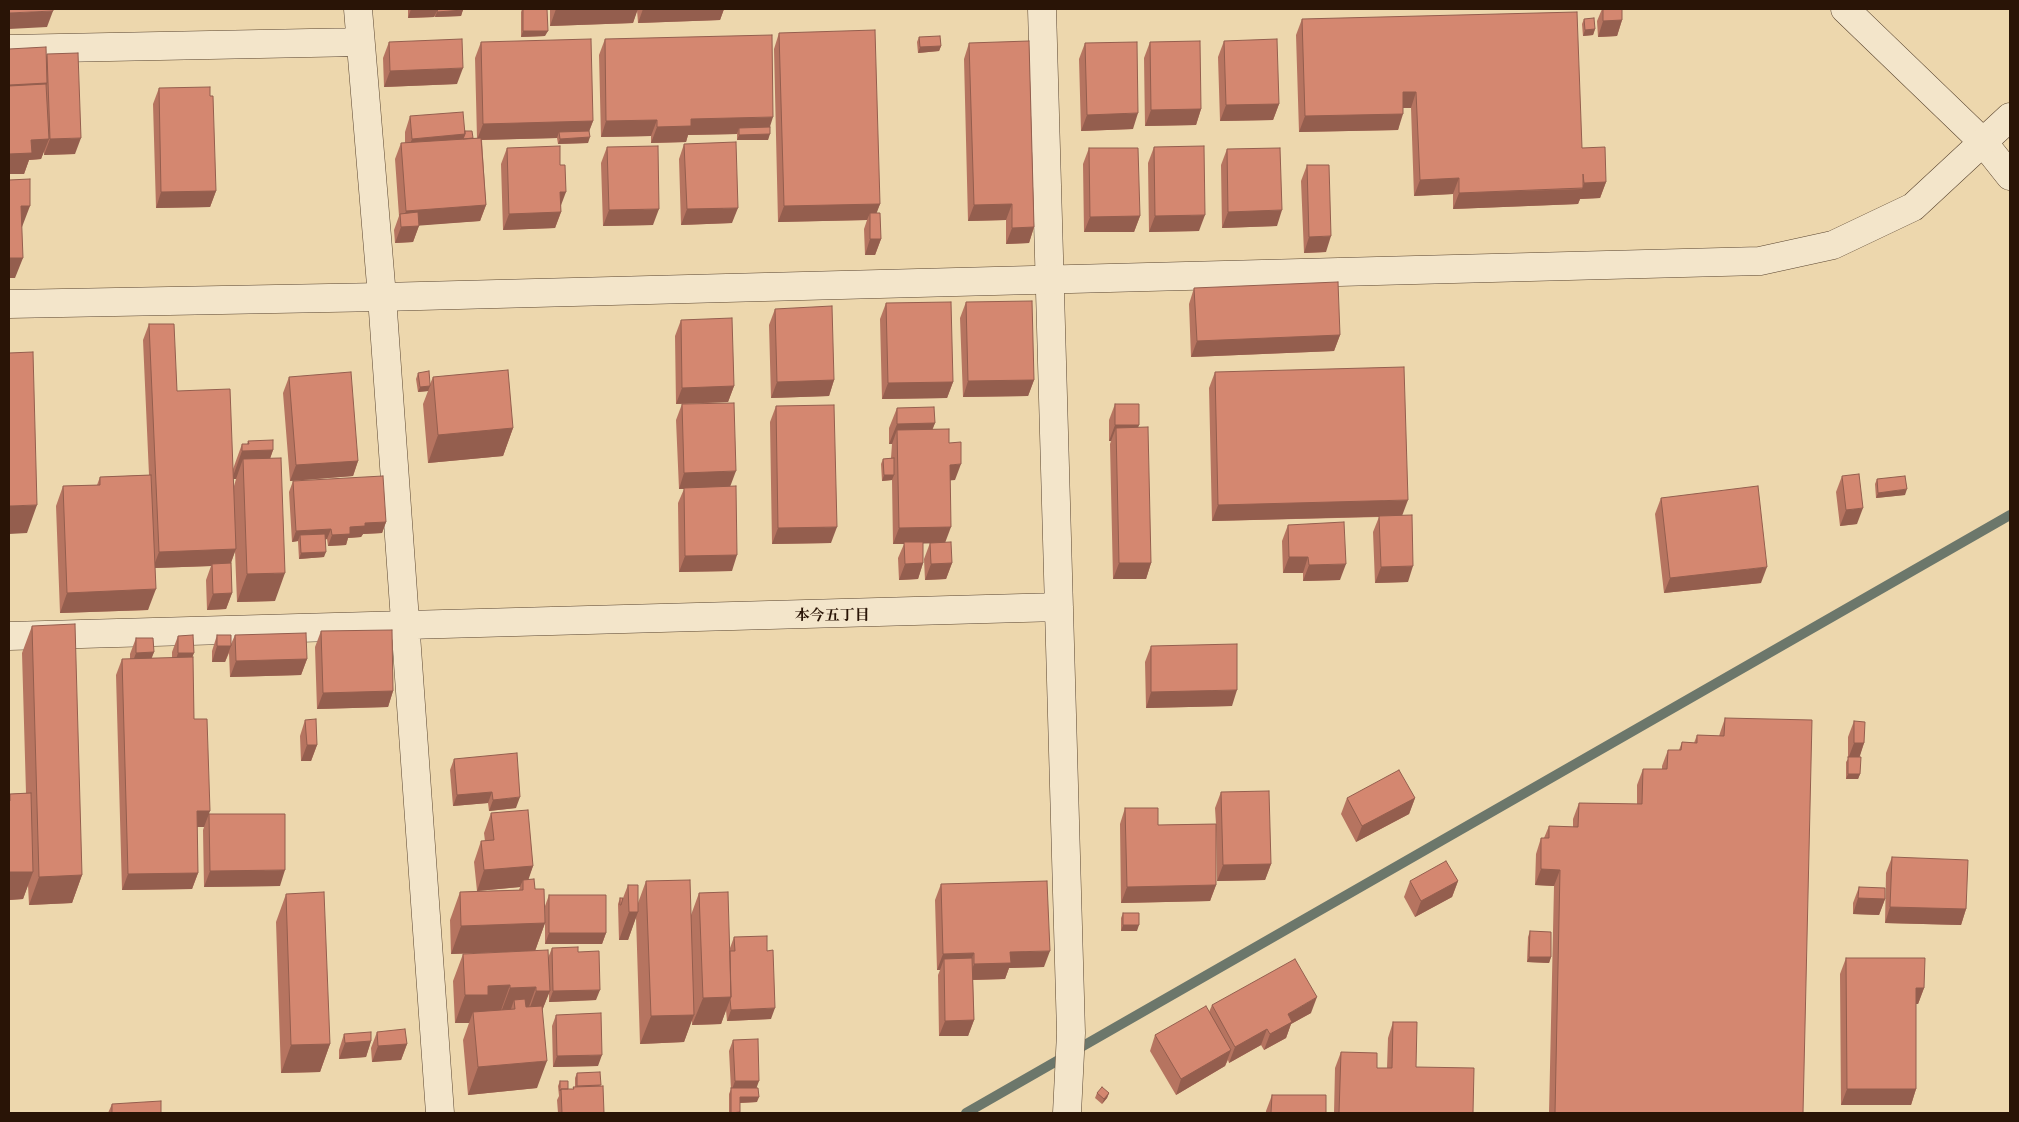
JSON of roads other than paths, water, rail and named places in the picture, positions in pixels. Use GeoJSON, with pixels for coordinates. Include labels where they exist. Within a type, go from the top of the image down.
{"type":"FeatureCollection","features":[{"type":"Feature","properties":{"kind":"street"},"geometry":{"type":"LineString","coordinates":[[358,9],[382,297],[440,1113]]}},
{"type":"Feature","properties":{"kind":"street"},"geometry":{"type":"LineString","coordinates":[[1042,9],[1071,1033],[1067,1113]]}},
{"type":"Feature","properties":{"kind":"street"},"geometry":{"type":"LineString","coordinates":[[1845,9],[1983,142],[2010,176]]}},
{"type":"Feature","properties":{"kind":"street"},"geometry":{"type":"LineString","coordinates":[[9,49],[360,42]]}},
{"type":"Feature","properties":{"kind":"street"},"geometry":{"type":"LineString","coordinates":[[9,304],[382,297],[1760,260],[1834,245],[1913,206],[2008,119]]}},
{"type":"Feature","properties":{"kind":"street"},"geometry":{"type":"LineString","coordinates":[[9,636],[1059,607]]}},
{"type":"Feature","properties":{"kind":"waterway"},"geometry":{"type":"LineString","coordinates":[[966,1113],[2010,515]]}},
{"type":"Feature","properties":{"kind":"district","name":"本今五丁目"},"geometry":{"type":"Point","coordinates":[832,616]}}]}
